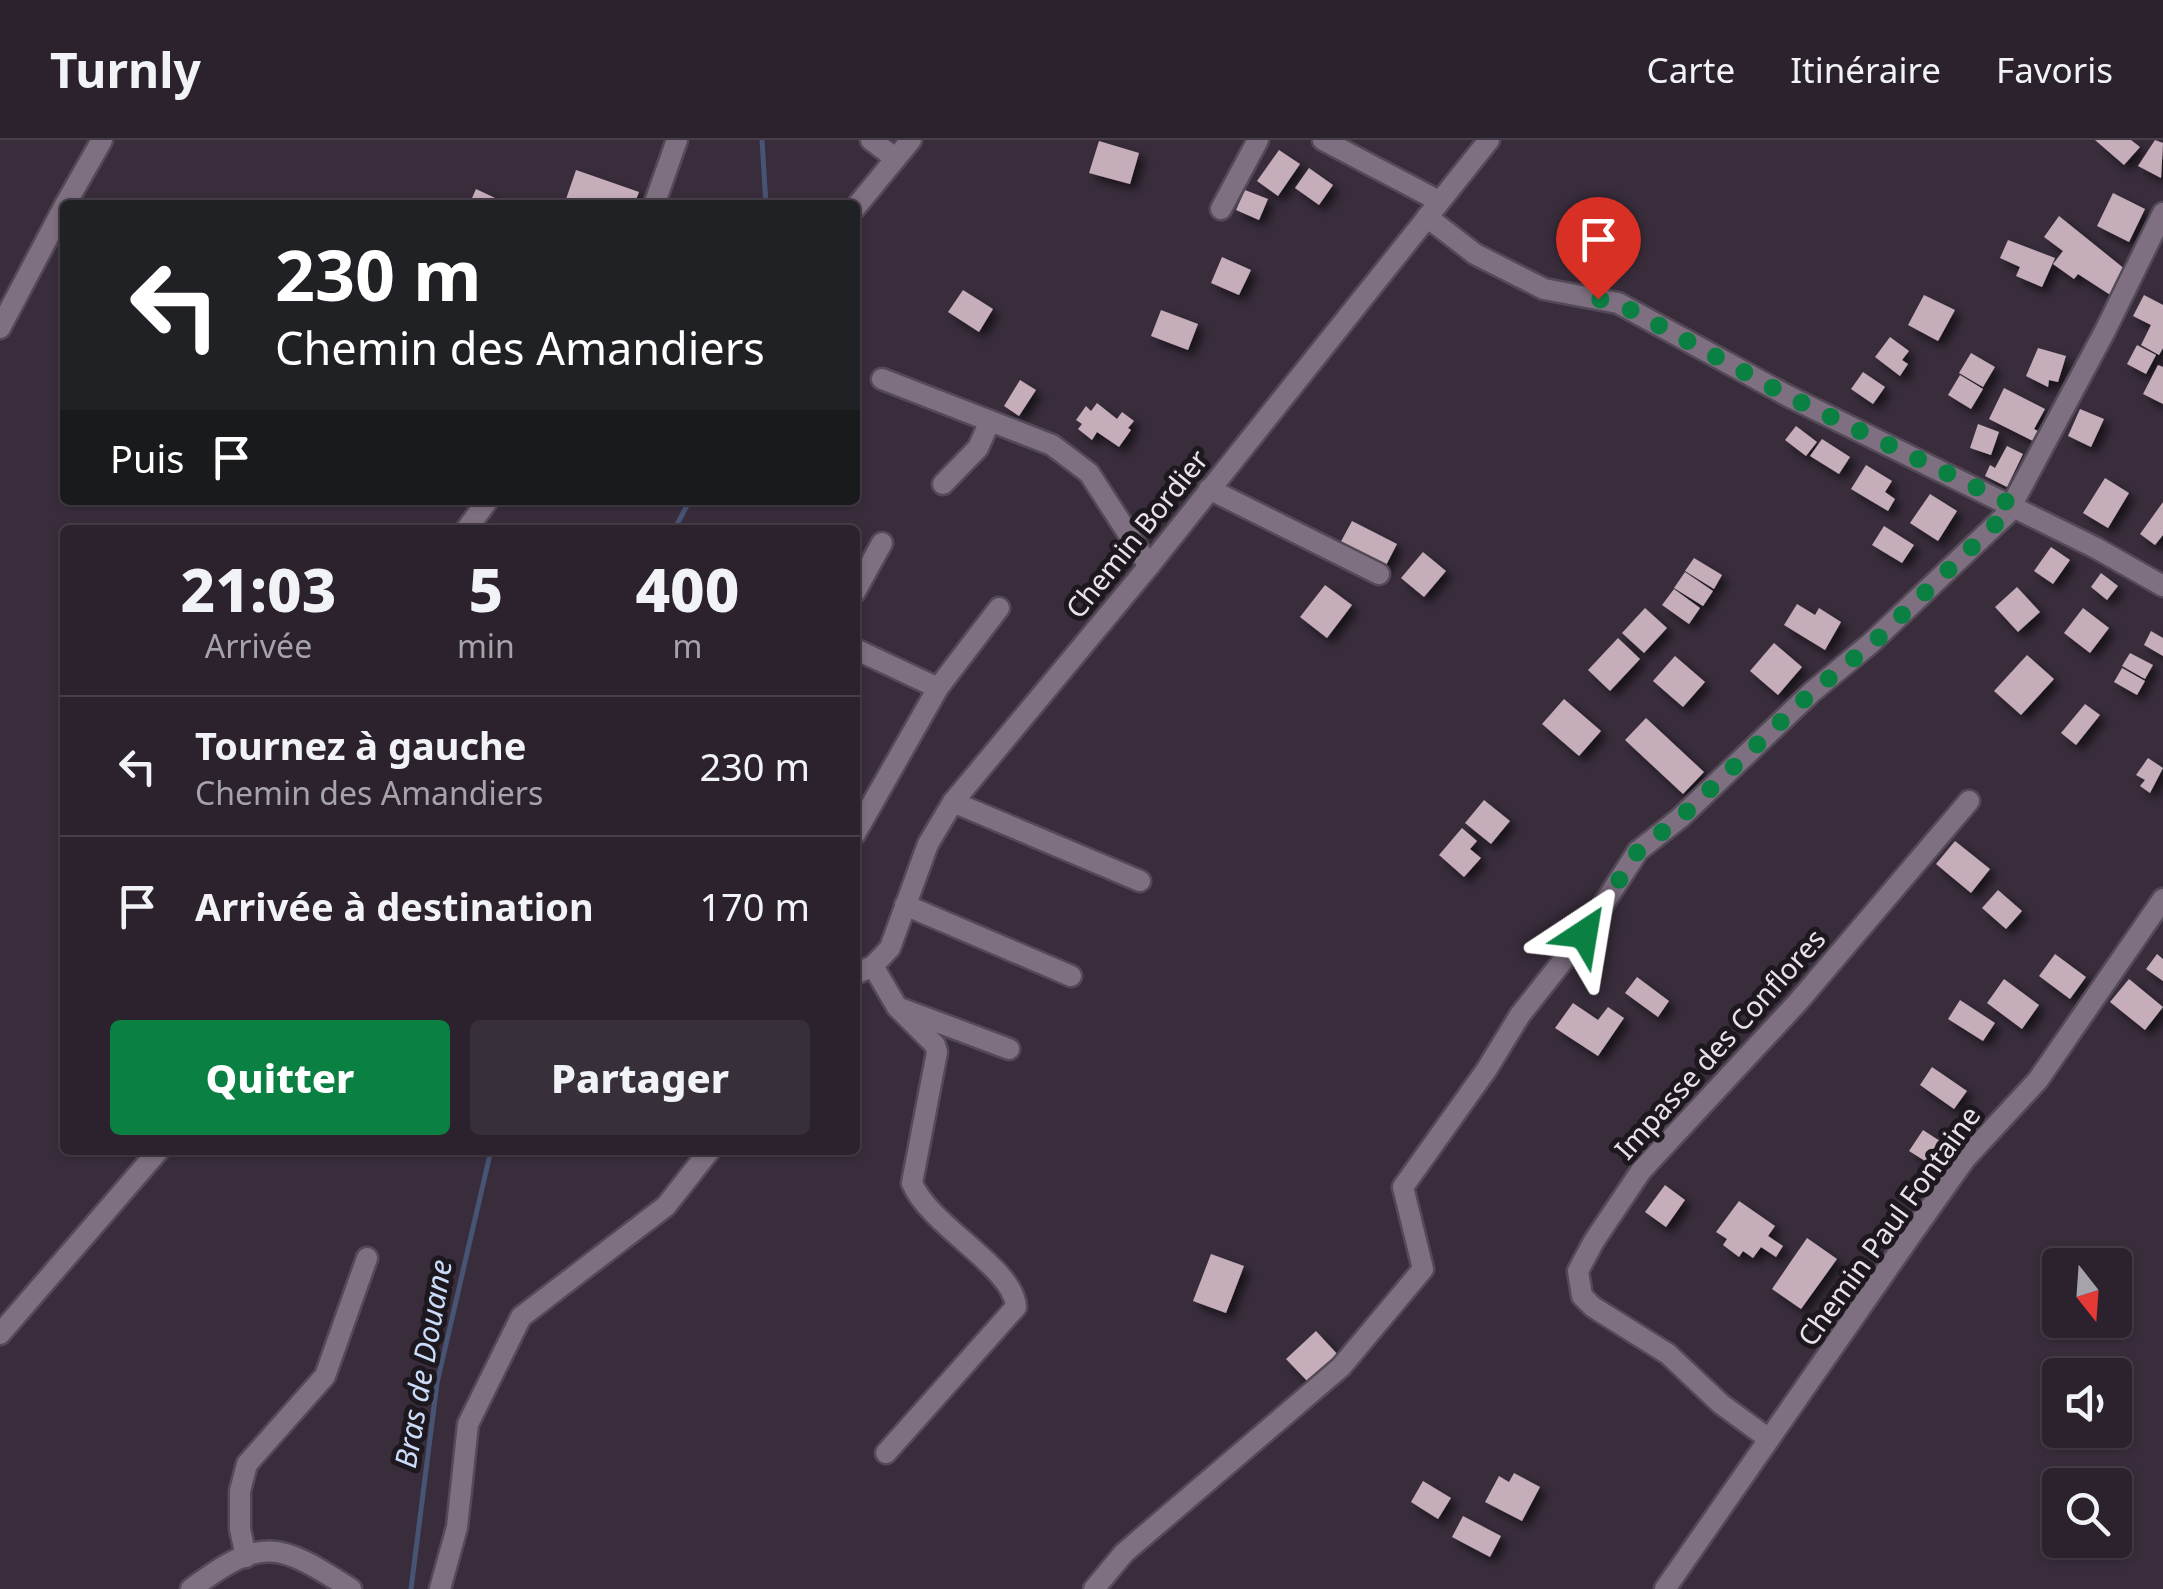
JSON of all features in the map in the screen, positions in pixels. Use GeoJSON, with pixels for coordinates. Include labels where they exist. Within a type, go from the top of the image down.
{"type":"FeatureCollection","features":[{"type":"Feature","properties":{"kind":"street"},"geometry":{"type":"LineString","coordinates":[[68,200],[102,140]]}},
{"type":"Feature","properties":{"kind":"street"},"geometry":{"type":"LineString","coordinates":[[656,200],[676,140]]}},
{"type":"Feature","properties":{"kind":"street"},"geometry":{"type":"LineString","coordinates":[[871,140],[896,158]]}},
{"type":"Feature","properties":{"kind":"street"},"geometry":{"type":"LineString","coordinates":[[860,202],[911,140]]}},
{"type":"Feature","properties":{"kind":"street"},"geometry":{"type":"LineString","coordinates":[[1221,209],[1258,140]]}},
{"type":"Feature","properties":{"kind":"street"},"geometry":{"type":"LineString","coordinates":[[1323,140],[1433,209],[1474,254],[1544,289],[1618,303],[1788,396],[2011,504],[2163,586]]}},
{"type":"Feature","properties":{"kind":"street","name":"Chemin Bordier"},"geometry":{"type":"LineString","coordinates":[[864,970],[890,948],[928,844],[953,802],[1148,566],[1489,140]]}},
{"type":"Feature","properties":{"kind":"street"},"geometry":{"type":"LineString","coordinates":[[1094,1589],[1124,1553],[1341,1367],[1422,1269],[1404,1188],[1520,1015],[1584,934],[1638,851],[1680,818],[1812,692],[1872,644],[2006,514],[2105,331],[2163,213]]}},
{"type":"Feature","properties":{"kind":"street"},"geometry":{"type":"LineString","coordinates":[[0,328],[60,214]]}},
{"type":"Feature","properties":{"kind":"street"},"geometry":{"type":"LineString","coordinates":[[882,379],[1052,445],[1082,467],[1148,566]]}},
{"type":"Feature","properties":{"kind":"street"},"geometry":{"type":"LineString","coordinates":[[942,484],[978,448],[990,421]]}},
{"type":"Feature","properties":{"kind":"street"},"geometry":{"type":"LineString","coordinates":[[1209,490],[1379,574]]}},
{"type":"Feature","properties":{"kind":"street"},"geometry":{"type":"LineString","coordinates":[[860,583],[882,543]]}},
{"type":"Feature","properties":{"kind":"street"},"geometry":{"type":"LineString","coordinates":[[860,825],[938,688],[999,608]]}},
{"type":"Feature","properties":{"kind":"street"},"geometry":{"type":"LineString","coordinates":[[860,651],[938,688]]}},
{"type":"Feature","properties":{"kind":"street","name":"Impasse des Conflores"},"geometry":{"type":"LineString","coordinates":[[1769,1439],[1722,1404],[1668,1354],[1593,1308],[1582,1296],[1578,1271],[1641,1170],[1798,1002],[1969,801]]}},
{"type":"Feature","properties":{"kind":"street"},"geometry":{"type":"LineString","coordinates":[[953,802],[1140,881]]}},
{"type":"Feature","properties":{"kind":"street","name":"Chemin Paul Fontaine"},"geometry":{"type":"LineString","coordinates":[[1665,1589],[1966,1159],[2038,1080],[2163,899]]}},
{"type":"Feature","properties":{"kind":"street"},"geometry":{"type":"LineString","coordinates":[[905,905],[1072,976]]}},
{"type":"Feature","properties":{"kind":"street"},"geometry":{"type":"LineString","coordinates":[[864,970],[935,1045],[937,1052],[912,1184],[926,1208],[1015,1294],[1016,1307],[886,1454]]}},
{"type":"Feature","properties":{"kind":"street"},"geometry":{"type":"LineString","coordinates":[[897,1006],[1009,1049]]}},
{"type":"Feature","properties":{"kind":"street"},"geometry":{"type":"LineString","coordinates":[[0,1334],[156,1155]]}},
{"type":"Feature","properties":{"kind":"street"},"geometry":{"type":"LineString","coordinates":[[440,1589],[457,1527],[468,1424],[521,1318],[666,1206],[706,1155]]}},
{"type":"Feature","properties":{"kind":"street"},"geometry":{"type":"LineString","coordinates":[[246,1557],[240,1528],[240,1491],[247,1464],[324,1376],[368,1258]]}},
{"type":"Feature","properties":{"kind":"street"},"geometry":{"type":"LineString","coordinates":[[190,1589],[223,1565],[271,1549],[301,1557],[351,1589]]}},
{"type":"Feature","properties":{"kind":"building"},"geometry":{"type":"Polygon","coordinates":[[[2095,140],[2131,140],[2140,147],[2124,165],[2095,140]]]}},
{"type":"Feature","properties":{"kind":"building"},"geometry":{"type":"Polygon","coordinates":[[[2155,140],[2163,143],[2161,178],[2138,166],[2155,140]]]}},
{"type":"Feature","properties":{"kind":"building"},"geometry":{"type":"Polygon","coordinates":[[[1099,141],[1139,153],[1130,184],[1089,173],[1099,141]]]}},
{"type":"Feature","properties":{"kind":"building"},"geometry":{"type":"Polygon","coordinates":[[[1279,150],[1300,164],[1278,196],[1257,181],[1279,150]]]}},
{"type":"Feature","properties":{"kind":"building"},"geometry":{"type":"Polygon","coordinates":[[[1309,168],[1333,185],[1319,205],[1295,188],[1309,168]]]}},
{"type":"Feature","properties":{"kind":"building"},"geometry":{"type":"Polygon","coordinates":[[[576,170],[639,192],[636,200],[566,200],[576,170]]]}},
{"type":"Feature","properties":{"kind":"building"},"geometry":{"type":"Polygon","coordinates":[[[476,189],[499,200],[471,200],[476,189]]]}},
{"type":"Feature","properties":{"kind":"building"},"geometry":{"type":"Polygon","coordinates":[[[1245,190],[1268,199],[1259,220],[1236,210],[1245,190]]]}},
{"type":"Feature","properties":{"kind":"building"},"geometry":{"type":"Polygon","coordinates":[[[2113,193],[2145,209],[2129,242],[2097,226],[2113,193]]]}},
{"type":"Feature","properties":{"kind":"building"},"geometry":{"type":"Polygon","coordinates":[[[2059,216],[2126,270],[2112,296],[2078,274],[2074,279],[2053,264],[2063,251],[2044,237],[2059,216]]]}},
{"type":"Feature","properties":{"kind":"building"},"geometry":{"type":"Polygon","coordinates":[[[2008,240],[2055,258],[2042,287],[2016,276],[2020,267],[2000,258],[2008,240]]]}},
{"type":"Feature","properties":{"kind":"building"},"geometry":{"type":"Polygon","coordinates":[[[1222,257],[1251,270],[1239,295],[1211,283],[1222,257]]]}},
{"type":"Feature","properties":{"kind":"building"},"geometry":{"type":"Polygon","coordinates":[[[963,290],[993,309],[979,332],[948,312],[963,290]]]}},
{"type":"Feature","properties":{"kind":"building"},"geometry":{"type":"Polygon","coordinates":[[[1924,295],[1955,310],[1938,341],[1908,325],[1924,295]]]}},
{"type":"Feature","properties":{"kind":"building"},"geometry":{"type":"Polygon","coordinates":[[[2144,295],[2163,305],[2163,348],[2159,355],[2141,345],[2151,325],[2133,316],[2144,295]]]}},
{"type":"Feature","properties":{"kind":"building"},"geometry":{"type":"Polygon","coordinates":[[[1161,310],[1198,324],[1188,350],[1151,336],[1161,310]]]}},
{"type":"Feature","properties":{"kind":"building"},"geometry":{"type":"Polygon","coordinates":[[[1890,337],[1909,351],[1902,360],[1908,364],[1900,376],[1875,357],[1890,337]]]}},
{"type":"Feature","properties":{"kind":"building"},"geometry":{"type":"Polygon","coordinates":[[[2137,345],[2156,355],[2146,374],[2127,364],[2137,345]]]}},
{"type":"Feature","properties":{"kind":"building"},"geometry":{"type":"Polygon","coordinates":[[[2038,348],[2066,356],[2058,382],[2049,380],[2048,387],[2026,376],[2038,348]]]}},
{"type":"Feature","properties":{"kind":"building"},"geometry":{"type":"Polygon","coordinates":[[[1971,353],[1995,367],[1983,387],[1959,373],[1971,353]]]}},
{"type":"Feature","properties":{"kind":"building"},"geometry":{"type":"Polygon","coordinates":[[[2158,365],[2163,367],[2163,404],[2143,394],[2158,365]]]}},
{"type":"Feature","properties":{"kind":"building"},"geometry":{"type":"Polygon","coordinates":[[[1863,372],[1885,387],[1873,404],[1851,389],[1863,372]]]}},
{"type":"Feature","properties":{"kind":"building"},"geometry":{"type":"Polygon","coordinates":[[[1960,375],[1983,389],[1971,409],[1948,395],[1960,375]]]}},
{"type":"Feature","properties":{"kind":"building"},"geometry":{"type":"Polygon","coordinates":[[[1020,380],[1036,390],[1019,416],[1004,406],[1020,380]]]}},
{"type":"Feature","properties":{"kind":"building"},"geometry":{"type":"Polygon","coordinates":[[[2004,388],[2045,409],[2034,429],[2040,432],[2035,442],[1989,419],[2004,388]]]}},
{"type":"Feature","properties":{"kind":"building"},"geometry":{"type":"Polygon","coordinates":[[[1097,403],[1117,419],[1122,412],[1134,421],[1119,447],[1097,432],[1092,440],[1078,429],[1082,424],[1076,420],[1086,406],[1091,411],[1097,403]]]}},
{"type":"Feature","properties":{"kind":"building"},"geometry":{"type":"Polygon","coordinates":[[[2080,409],[2104,419],[2091,447],[2068,436],[2080,409]]]}},
{"type":"Feature","properties":{"kind":"building"},"geometry":{"type":"Polygon","coordinates":[[[1978,424],[1999,432],[1991,455],[1970,448],[1978,424]]]}},
{"type":"Feature","properties":{"kind":"building"},"geometry":{"type":"Polygon","coordinates":[[[1796,426],[1817,442],[1806,456],[1785,440],[1796,426]]]}},
{"type":"Feature","properties":{"kind":"building"},"geometry":{"type":"Polygon","coordinates":[[[1822,439],[1850,457],[1839,474],[1810,456],[1822,439]]]}},
{"type":"Feature","properties":{"kind":"building"},"geometry":{"type":"Polygon","coordinates":[[[2007,446],[2023,454],[2007,487],[1985,476],[1990,465],[1995,468],[2007,446]]]}},
{"type":"Feature","properties":{"kind":"building"},"geometry":{"type":"Polygon","coordinates":[[[1866,465],[1892,481],[1885,492],[1895,499],[1888,511],[1851,489],[1866,465]]]}},
{"type":"Feature","properties":{"kind":"building"},"geometry":{"type":"Polygon","coordinates":[[[2105,478],[2129,493],[2108,528],[2083,513],[2105,478]]]}},
{"type":"Feature","properties":{"kind":"building"},"geometry":{"type":"Polygon","coordinates":[[[1930,494],[1957,511],[1938,541],[1910,523],[1930,494]]]}},
{"type":"Feature","properties":{"kind":"building"},"geometry":{"type":"Polygon","coordinates":[[[2163,502],[2163,535],[2155,545],[2140,534],[2163,502]]]}},
{"type":"Feature","properties":{"kind":"building"},"geometry":{"type":"Polygon","coordinates":[[[1352,521],[1397,544],[1383,571],[1338,547],[1352,521]]]}},
{"type":"Feature","properties":{"kind":"building"},"geometry":{"type":"Polygon","coordinates":[[[1884,526],[1914,545],[1902,563],[1872,545],[1884,526]]]}},
{"type":"Feature","properties":{"kind":"building"},"geometry":{"type":"Polygon","coordinates":[[[2051,547],[2070,560],[2053,584],[2034,571],[2051,547]]]}},
{"type":"Feature","properties":{"kind":"building"},"geometry":{"type":"Polygon","coordinates":[[[1423,552],[1446,571],[1424,597],[1401,578],[1423,552]]]}},
{"type":"Feature","properties":{"kind":"building"},"geometry":{"type":"Polygon","coordinates":[[[1694,558],[1722,575],[1714,589],[1685,571],[1694,558]]]}},
{"type":"Feature","properties":{"kind":"building"},"geometry":{"type":"Polygon","coordinates":[[[1685,572],[1713,591],[1703,606],[1674,588],[1685,572]]]}},
{"type":"Feature","properties":{"kind":"building"},"geometry":{"type":"Polygon","coordinates":[[[2101,573],[2118,586],[2107,600],[2091,587],[2101,573]]]}},
{"type":"Feature","properties":{"kind":"building"},"geometry":{"type":"Polygon","coordinates":[[[1325,585],[1352,605],[1327,638],[1300,617],[1325,585]]]}},
{"type":"Feature","properties":{"kind":"building"},"geometry":{"type":"Polygon","coordinates":[[[2017,587],[2040,612],[2018,632],[1995,607],[2017,587]]]}},
{"type":"Feature","properties":{"kind":"building"},"geometry":{"type":"Polygon","coordinates":[[[1674,589],[1700,608],[1689,624],[1662,605],[1674,589]]]}},
{"type":"Feature","properties":{"kind":"building"},"geometry":{"type":"Polygon","coordinates":[[[1797,604],[1815,615],[1819,608],[1841,622],[1825,650],[1784,625],[1797,604]]]}},
{"type":"Feature","properties":{"kind":"building"},"geometry":{"type":"Polygon","coordinates":[[[1645,608],[1667,628],[1644,653],[1622,633],[1645,608]]]}},
{"type":"Feature","properties":{"kind":"building"},"geometry":{"type":"Polygon","coordinates":[[[2083,608],[2109,628],[2090,653],[2064,633],[2083,608]]]}},
{"type":"Feature","properties":{"kind":"building"},"geometry":{"type":"Polygon","coordinates":[[[2151,631],[2163,638],[2163,656],[2144,645],[2151,631]]]}},
{"type":"Feature","properties":{"kind":"building"},"geometry":{"type":"Polygon","coordinates":[[[1618,638],[1640,659],[1610,691],[1588,670],[1618,638]]]}},
{"type":"Feature","properties":{"kind":"building"},"geometry":{"type":"Polygon","coordinates":[[[1774,643],[1802,667],[1778,695],[1750,671],[1774,643]]]}},
{"type":"Feature","properties":{"kind":"building"},"geometry":{"type":"Polygon","coordinates":[[[2130,653],[2153,665],[2145,679],[2122,666],[2130,653]]]}},
{"type":"Feature","properties":{"kind":"building"},"geometry":{"type":"Polygon","coordinates":[[[2027,655],[2054,679],[2021,715],[1994,691],[2027,655]]]}},
{"type":"Feature","properties":{"kind":"building"},"geometry":{"type":"Polygon","coordinates":[[[1675,656],[1705,682],[1683,707],[1653,681],[1675,656]]]}},
{"type":"Feature","properties":{"kind":"building"},"geometry":{"type":"Polygon","coordinates":[[[2122,668],[2145,681],[2137,695],[2114,682],[2122,668]]]}},
{"type":"Feature","properties":{"kind":"building"},"geometry":{"type":"Polygon","coordinates":[[[1564,699],[1601,731],[1579,756],[1542,724],[1564,699]]]}},
{"type":"Feature","properties":{"kind":"building"},"geometry":{"type":"Polygon","coordinates":[[[2085,704],[2100,715],[2076,745],[2061,733],[2085,704]]]}},
{"type":"Feature","properties":{"kind":"building"},"geometry":{"type":"Polygon","coordinates":[[[1646,718],[1704,772],[1683,794],[1625,740],[1646,718]]]}},
{"type":"Feature","properties":{"kind":"building"},"geometry":{"type":"Polygon","coordinates":[[[2148,758],[2163,768],[2150,793],[2140,786],[2145,780],[2136,775],[2148,758]]]}},
{"type":"Feature","properties":{"kind":"building"},"geometry":{"type":"Polygon","coordinates":[[[1484,800],[1510,821],[1491,844],[1465,823],[1484,800]]]}},
{"type":"Feature","properties":{"kind":"building"},"geometry":{"type":"Polygon","coordinates":[[[1462,828],[1477,841],[1470,849],[1481,858],[1464,877],[1439,855],[1462,828]]]}},
{"type":"Feature","properties":{"kind":"building"},"geometry":{"type":"Polygon","coordinates":[[[1955,841],[1990,869],[1971,893],[1936,864],[1955,841]]]}},
{"type":"Feature","properties":{"kind":"building"},"geometry":{"type":"Polygon","coordinates":[[[1998,890],[2022,911],[2006,929],[1982,908],[1998,890]]]}},
{"type":"Feature","properties":{"kind":"building"},"geometry":{"type":"Polygon","coordinates":[[[2055,954],[2086,977],[2070,999],[2039,976],[2055,954]]]}},
{"type":"Feature","properties":{"kind":"building"},"geometry":{"type":"Polygon","coordinates":[[[2157,954],[2163,959],[2163,981],[2146,969],[2157,954]]]}},
{"type":"Feature","properties":{"kind":"building"},"geometry":{"type":"Polygon","coordinates":[[[1637,977],[1669,1001],[1658,1017],[1625,993],[1637,977]]]}},
{"type":"Feature","properties":{"kind":"building"},"geometry":{"type":"Polygon","coordinates":[[[2004,979],[2039,1005],[2022,1029],[1987,1003],[2004,979]]]}},
{"type":"Feature","properties":{"kind":"building"},"geometry":{"type":"Polygon","coordinates":[[[2129,979],[2163,1007],[2145,1030],[2110,1002],[2129,979]]]}},
{"type":"Feature","properties":{"kind":"building"},"geometry":{"type":"Polygon","coordinates":[[[1960,1000],[1995,1023],[1983,1041],[1948,1019],[1960,1000]]]}},
{"type":"Feature","properties":{"kind":"building"},"geometry":{"type":"Polygon","coordinates":[[[1573,1003],[1598,1020],[1608,1007],[1624,1018],[1598,1056],[1555,1028],[1573,1003]]]}},
{"type":"Feature","properties":{"kind":"building"},"geometry":{"type":"Polygon","coordinates":[[[1932,1067],[1967,1091],[1954,1109],[1920,1085],[1932,1067]]]}},
{"type":"Feature","properties":{"kind":"building"},"geometry":{"type":"Polygon","coordinates":[[[1923,1130],[1943,1143],[1930,1164],[1909,1151],[1923,1130]]]}},
{"type":"Feature","properties":{"kind":"building"},"geometry":{"type":"Polygon","coordinates":[[[1665,1185],[1685,1200],[1666,1227],[1645,1212],[1665,1185]]]}},
{"type":"Feature","properties":{"kind":"building"},"geometry":{"type":"Polygon","coordinates":[[[1739,1201],[1775,1226],[1768,1236],[1783,1246],[1776,1257],[1761,1247],[1753,1258],[1743,1251],[1739,1257],[1723,1245],[1727,1239],[1716,1232],[1739,1201]]]}},
{"type":"Feature","properties":{"kind":"building"},"geometry":{"type":"Polygon","coordinates":[[[1807,1238],[1837,1259],[1801,1309],[1772,1289],[1807,1238]]]}},
{"type":"Feature","properties":{"kind":"building"},"geometry":{"type":"Polygon","coordinates":[[[1211,1254],[1244,1266],[1226,1313],[1193,1301],[1211,1254]]]}},
{"type":"Feature","properties":{"kind":"building"},"geometry":{"type":"Polygon","coordinates":[[[1316,1331],[1339,1356],[1310,1384],[1286,1359],[1316,1331]]]}},
{"type":"Feature","properties":{"kind":"building"},"geometry":{"type":"Polygon","coordinates":[[[1514,1473],[1540,1487],[1522,1521],[1485,1502],[1499,1476],[1509,1482],[1514,1473]]]}},
{"type":"Feature","properties":{"kind":"building"},"geometry":{"type":"Polygon","coordinates":[[[1423,1481],[1451,1498],[1438,1519],[1411,1502],[1423,1481]]]}},
{"type":"Feature","properties":{"kind":"building"},"geometry":{"type":"Polygon","coordinates":[[[1463,1516],[1501,1536],[1490,1557],[1452,1537],[1463,1516]]]}},
{"type":"Feature","properties":{"kind":"waterway","name":"Bras de Douane"},"geometry":{"type":"LineString","coordinates":[[762,140],[766,200]]}},
{"type":"Feature","properties":{"kind":"waterway","name":"Bras de Douane"},"geometry":{"type":"LineString","coordinates":[[677,525],[687,505]]}},
{"type":"Feature","properties":{"kind":"waterway","name":"Bras de Douane"},"geometry":{"type":"LineString","coordinates":[[411,1589],[437,1383],[490,1155]]}},
{"type":"Feature","properties":{"kind":"route"},"geometry":{"type":"LineString","coordinates":[[1584,934],[1638,851],[1680,818],[1812,692],[1872,644],[2006,514],[2011,504],[1788,396],[1618,303],[1598,299]]}}]}
